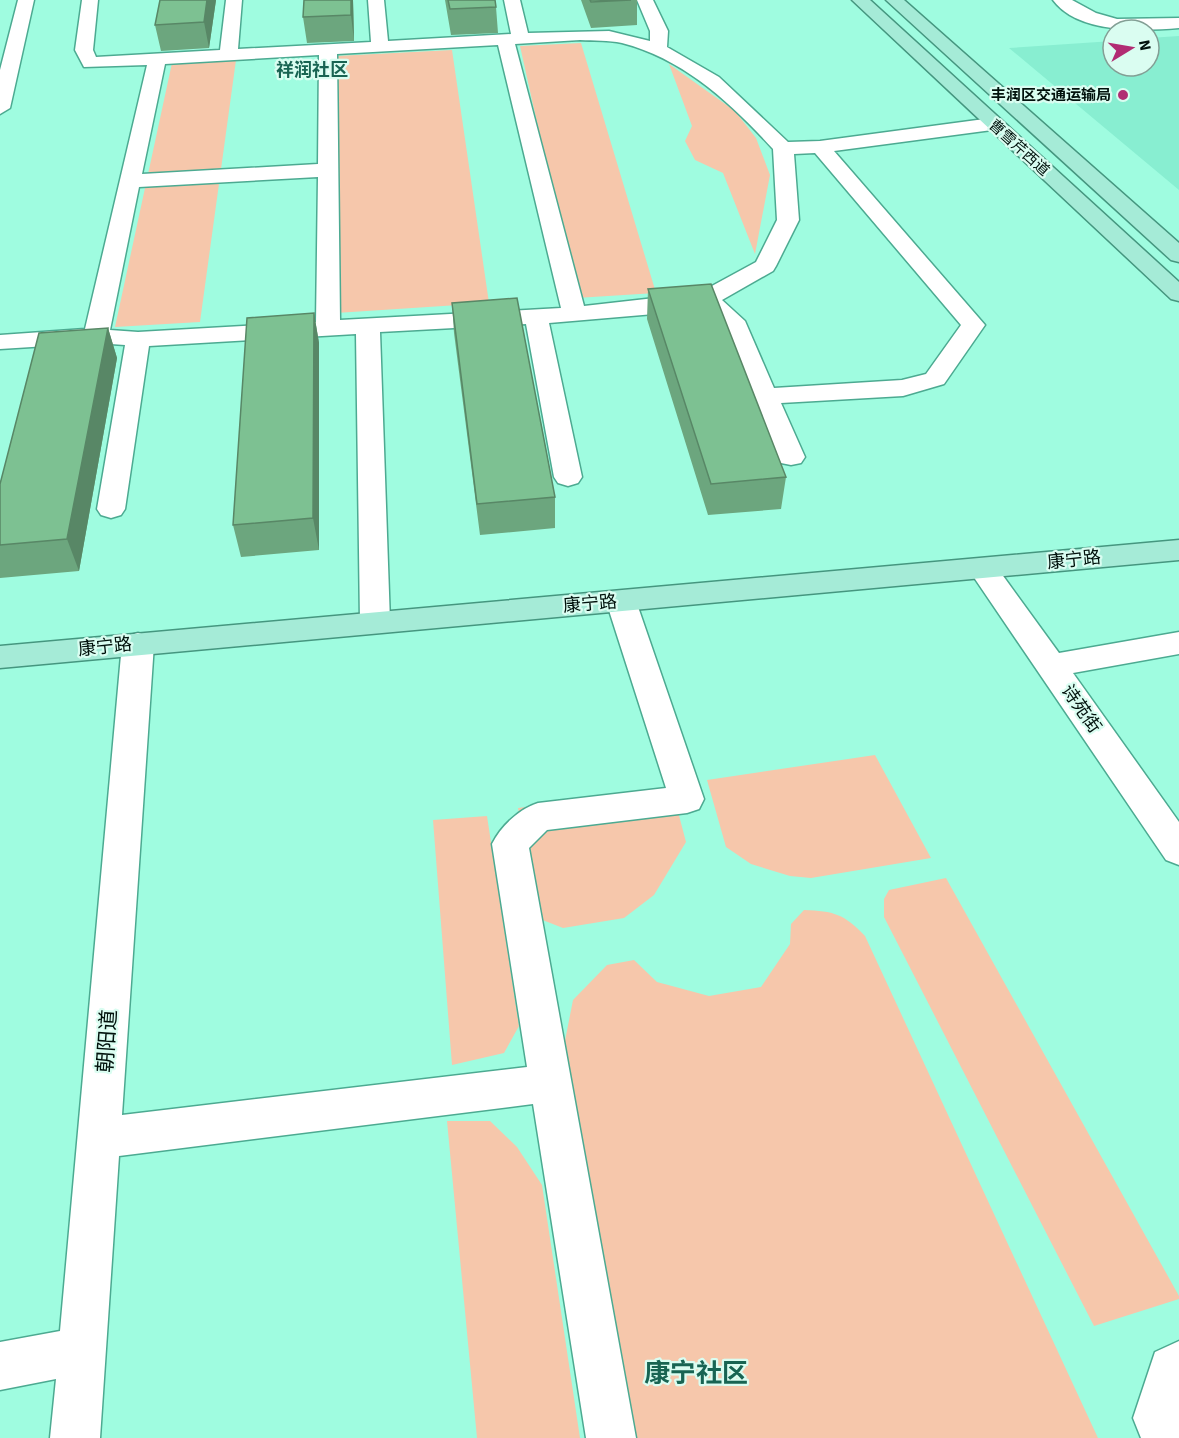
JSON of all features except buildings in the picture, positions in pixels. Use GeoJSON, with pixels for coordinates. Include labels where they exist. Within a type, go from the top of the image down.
{"type":"FeatureCollection","features":[{"type":"Feature","properties":{"kind":"main road","name":"曹雪芹西道"},"geometry":{"type":"LineString","coordinates":[[860,0],[1179,294]]}},
{"type":"Feature","properties":{"kind":"main road","name":"曹雪芹西道"},"geometry":{"type":"LineString","coordinates":[[894,0],[1179,255]]}},
{"type":"Feature","properties":{"kind":"main road","name":"康宁路"},"geometry":{"type":"LineString","coordinates":[[0,657],[1179,550]]}},
{"type":"Feature","properties":{"kind":"street"},"geometry":{"type":"LineString","coordinates":[[0,108],[26,0]]}},
{"type":"Feature","properties":{"kind":"street"},"geometry":{"type":"LineString","coordinates":[[0,342],[96,336],[138,339],[574,314],[666,306],[706,299],[765,266],[788,220],[783,148],[748,110],[704,72],[658,49],[624,38],[580,35],[90,63],[84,50],[90,0]]}},
{"type":"Feature","properties":{"kind":"street"},"geometry":{"type":"LineString","coordinates":[[229,54],[234,0]]}},
{"type":"Feature","properties":{"kind":"street"},"geometry":{"type":"LineString","coordinates":[[376,0],[380,46]]}},
{"type":"Feature","properties":{"kind":"street"},"geometry":{"type":"LineString","coordinates":[[512,0],[513,39],[574,314]]}},
{"type":"Feature","properties":{"kind":"street"},"geometry":{"type":"LineString","coordinates":[[645,0],[659,31],[658,49]]}},
{"type":"Feature","properties":{"kind":"street"},"geometry":{"type":"LineString","coordinates":[[1061,0],[1077,12],[1122,27],[1179,23]]}},
{"type":"Feature","properties":{"kind":"street"},"geometry":{"type":"LineString","coordinates":[[328,49],[328,327]]}},
{"type":"Feature","properties":{"kind":"street"},"geometry":{"type":"LineString","coordinates":[[96,336],[132,181],[157,59]]}},
{"type":"Feature","properties":{"kind":"street"},"geometry":{"type":"LineString","coordinates":[[783,148],[820,147],[992,124]]}},
{"type":"Feature","properties":{"kind":"street"},"geometry":{"type":"LineString","coordinates":[[766,396],[903,388],[935,379],[973,325],[820,147]]}},
{"type":"Feature","properties":{"kind":"street"},"geometry":{"type":"LineString","coordinates":[[132,181],[328,170]]}},
{"type":"Feature","properties":{"kind":"street"},"geometry":{"type":"LineString","coordinates":[[706,299],[734,321],[791,457]]}},
{"type":"Feature","properties":{"kind":"street"},"geometry":{"type":"LineString","coordinates":[[536,316],[568,477]]}},
{"type":"Feature","properties":{"kind":"street"},"geometry":{"type":"LineString","coordinates":[[368,325],[375,622]]}},
{"type":"Feature","properties":{"kind":"street"},"geometry":{"type":"LineString","coordinates":[[111,509],[138,339]]}},
{"type":"Feature","properties":{"kind":"street","name":"诗苑街"},"geometry":{"type":"LineString","coordinates":[[983,569],[1179,850]]}},
{"type":"Feature","properties":{"kind":"street"},"geometry":{"type":"LineString","coordinates":[[610,1438],[510,844],[538,818],[687,799],[621,601]]}},
{"type":"Feature","properties":{"kind":"street"},"geometry":{"type":"LineString","coordinates":[[1051,666],[1179,643]]}},
{"type":"Feature","properties":{"kind":"street","name":"朝阳道"},"geometry":{"type":"LineString","coordinates":[[75,1438],[138,644]]}},
{"type":"Feature","properties":{"kind":"street"},"geometry":{"type":"LineString","coordinates":[[100,1138],[551,1083]]}},
{"type":"Feature","properties":{"kind":"street"},"geometry":{"type":"LineString","coordinates":[[0,1366],[82,1350]]}},
{"type":"Feature","properties":{"kind":"street"},"geometry":{"type":"LineString","coordinates":[[1166,1438],[1157,1418],[1172,1369],[1179,1365]]}},
{"type":"Feature","properties":{"kind":"shaded area","name":"丰润区交通运输局"},"geometry":{"type":"Polygon","coordinates":[[[1179,36],[1179,190],[1009,48],[1101,42],[1101,78],[1161,78],[1161,37],[1179,36]]]}},
{"type":"Feature","properties":{"kind":"shaded area"},"geometry":{"type":"Polygon","coordinates":[[[581,43],[656,293],[576,298],[520,46],[581,43]]]}},
{"type":"Feature","properties":{"kind":"shaded area"},"geometry":{"type":"Polygon","coordinates":[[[452,50],[489,303],[336,313],[336,56],[452,50]]]}},
{"type":"Feature","properties":{"kind":"shaded area"},"geometry":{"type":"Polygon","coordinates":[[[236,60],[200,322],[115,327],[172,63],[236,60]]]}},
{"type":"Feature","properties":{"kind":"shaded area"},"geometry":{"type":"Polygon","coordinates":[[[669,64],[735,111],[756,138],[770,175],[755,254],[723,173],[695,160],[685,141],[692,126],[669,64]]]}},
{"type":"Feature","properties":{"kind":"shaded area"},"geometry":{"type":"Polygon","coordinates":[[[875,755],[931,858],[811,878],[790,876],[751,864],[726,847],[707,780],[875,755]]]}},
{"type":"Feature","properties":{"kind":"shaded area"},"geometry":{"type":"Polygon","coordinates":[[[672,789],[686,842],[654,895],[624,918],[563,928],[540,919],[518,808],[672,789]]]}},
{"type":"Feature","properties":{"kind":"shaded area"},"geometry":{"type":"Polygon","coordinates":[[[487,816],[519,1026],[504,1053],[452,1065],[433,820],[487,816]]]}},
{"type":"Feature","properties":{"kind":"shaded area"},"geometry":{"type":"Polygon","coordinates":[[[946,878],[1179,1299],[1094,1326],[884,917],[884,899],[889,890],[946,878]]]}},
{"type":"Feature","properties":{"kind":"shaded area"},"geometry":{"type":"Polygon","coordinates":[[[804,910],[838,915],[865,936],[1098,1438],[627,1438],[561,1061],[573,1000],[607,965],[634,960],[657,982],[709,996],[761,987],[790,944],[791,924],[804,910]]]}},
{"type":"Feature","properties":{"kind":"shaded area"},"geometry":{"type":"Polygon","coordinates":[[[447,1121],[490,1121],[517,1147],[542,1185],[580,1438],[477,1438],[447,1121]]]}},
{"type":"Feature","properties":{"kind":"place","name":"丰润区交通运输局"},"geometry":{"type":"Point","coordinates":[1123,95]}},
{"type":"Feature","properties":{"kind":"district","name":"祥润社区"},"geometry":{"type":"Point","coordinates":[312,70]}},
{"type":"Feature","properties":{"kind":"district","name":"康宁社区"},"geometry":{"type":"Point","coordinates":[696,1373]}}]}
